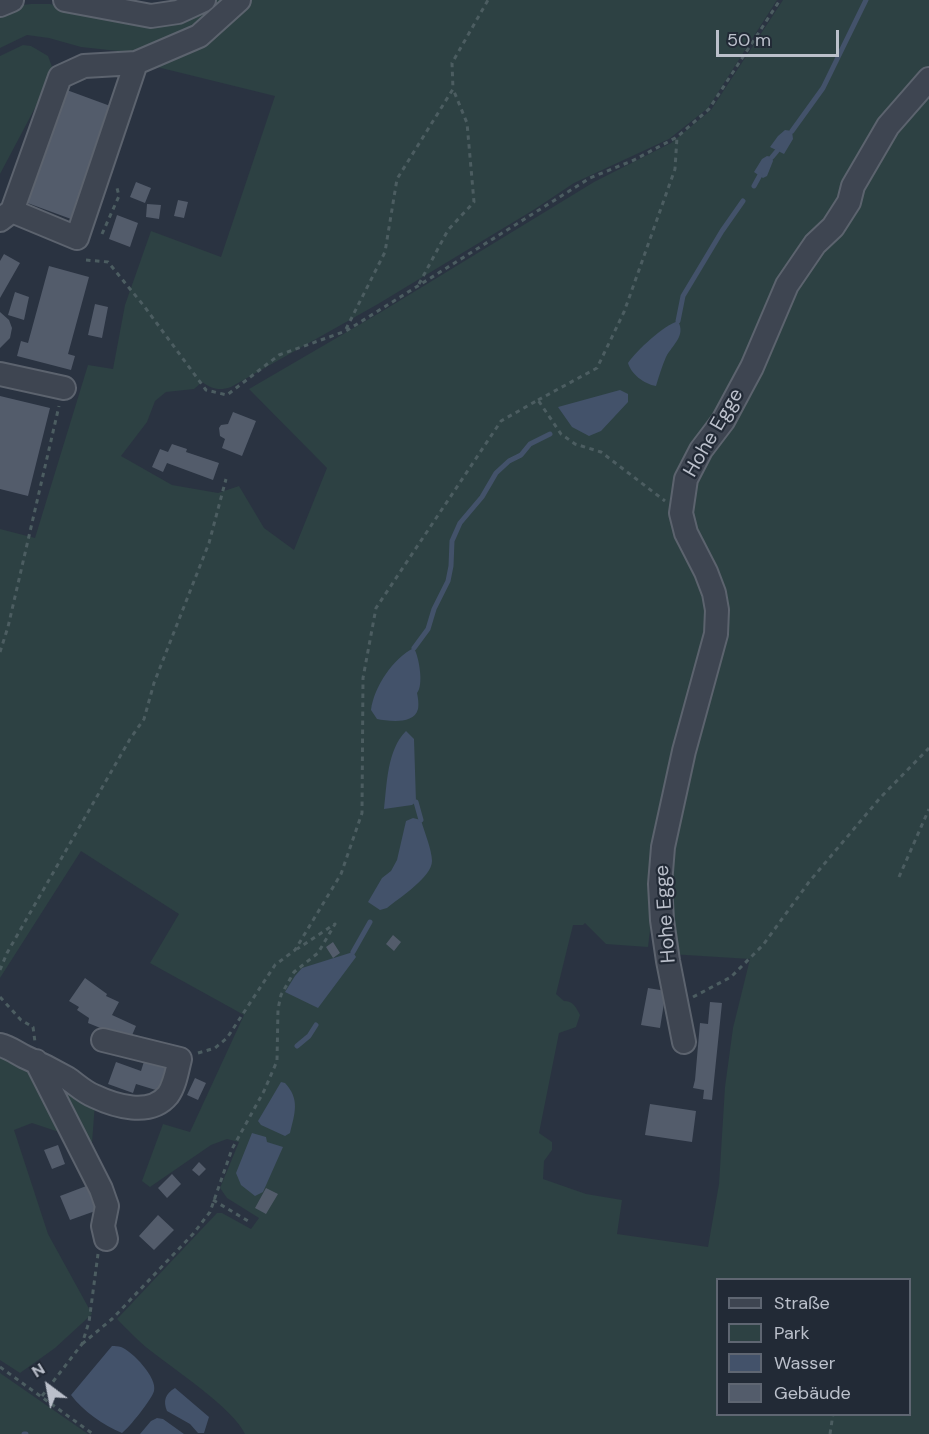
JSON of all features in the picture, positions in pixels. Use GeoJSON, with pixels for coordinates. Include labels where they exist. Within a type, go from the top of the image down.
{"type":"FeatureCollection","features":[{"type":"Feature","properties":{"kind":"street"},"geometry":{"type":"LineString","coordinates":[[0,5],[12,0]]}},
{"type":"Feature","properties":{"kind":"street"},"geometry":{"type":"LineString","coordinates":[[64,0],[151,16],[178,12],[204,0]]}},
{"type":"Feature","properties":{"kind":"street"},"geometry":{"type":"LineString","coordinates":[[136,63],[77,238],[6,216],[60,77],[84,66],[136,63],[199,36],[240,0]]}},
{"type":"Feature","properties":{"kind":"street","name":"Hohe Egge"},"geometry":{"type":"LineString","coordinates":[[684,1042],[662,920],[660,884],[663,847],[684,751],[714,643],[717,610],[714,593],[686,533],[681,513],[686,479],[701,450],[723,421],[752,367],[787,285],[815,244],[833,227],[849,202],[853,186],[888,126],[929,79]]}},
{"type":"Feature","properties":{"kind":"street"},"geometry":{"type":"LineString","coordinates":[[0,374],[64,388]]}},
{"type":"Feature","properties":{"kind":"street"},"geometry":{"type":"LineString","coordinates":[[0,1045],[31,1059],[92,1095],[119,1106],[139,1108],[157,1104],[168,1095],[180,1059],[103,1040]]}},
{"type":"Feature","properties":{"kind":"street"},"geometry":{"type":"LineString","coordinates":[[31,1059],[101,1189],[107,1206],[102,1245]]}},
{"type":"Feature","properties":{"kind":"path"},"geometry":{"type":"LineString","coordinates":[[418,285],[448,230],[474,202],[467,123],[453,89],[452,63],[488,0]]}},
{"type":"Feature","properties":{"kind":"path"},"geometry":{"type":"LineString","coordinates":[[86,260],[108,262],[144,306],[206,390],[227,395],[279,355],[346,331],[590,178],[634,160],[677,137],[709,109],[780,0]]}},
{"type":"Feature","properties":{"kind":"path"},"geometry":{"type":"LineString","coordinates":[[346,331],[385,252],[397,179],[453,89]]}},
{"type":"Feature","properties":{"kind":"path"},"geometry":{"type":"LineString","coordinates":[[295,950],[341,874],[362,813],[363,678],[376,608],[501,421],[597,368],[624,312],[675,168],[677,137]]}},
{"type":"Feature","properties":{"kind":"path"},"geometry":{"type":"LineString","coordinates":[[0,652],[8,627],[64,388]]}},
{"type":"Feature","properties":{"kind":"path"},"geometry":{"type":"LineString","coordinates":[[538,400],[561,434],[575,444],[601,452],[681,513]]}},
{"type":"Feature","properties":{"kind":"path"},"geometry":{"type":"LineString","coordinates":[[0,970],[118,758],[144,719],[154,683],[209,543],[226,479]]}},
{"type":"Feature","properties":{"kind":"path"},"geometry":{"type":"LineString","coordinates":[[676,1005],[731,977],[763,945],[809,882],[880,798],[929,748]]}},
{"type":"Feature","properties":{"kind":"path"},"geometry":{"type":"LineString","coordinates":[[898,877],[929,808]]}},
{"type":"Feature","properties":{"kind":"path"},"geometry":{"type":"LineString","coordinates":[[42,1396],[82,1344],[112,1319],[193,1234],[210,1212],[232,1149],[264,1091],[277,1061],[278,1009],[281,994],[294,972],[318,953],[335,924],[275,965],[227,1038],[215,1048],[180,1059]]}},
{"type":"Feature","properties":{"kind":"path"},"geometry":{"type":"LineString","coordinates":[[0,997],[13,1013],[33,1026],[35,1043],[31,1059]]}},
{"type":"Feature","properties":{"kind":"path"},"geometry":{"type":"LineString","coordinates":[[213,1200],[248,1221]]}},
{"type":"Feature","properties":{"kind":"path"},"geometry":{"type":"LineString","coordinates":[[82,1344],[89,1322],[102,1245]]}},
{"type":"Feature","properties":{"kind":"path"},"geometry":{"type":"LineString","coordinates":[[0,1367],[93,1434]]}},
{"type":"Feature","properties":{"kind":"path"},"geometry":{"type":"LineString","coordinates":[[830,1434],[833,1416]]}},
{"type":"Feature","properties":{"kind":"green space"},"geometry":{"type":"Polygon","coordinates":[[[210,0],[234,0],[195,32],[136,53],[81,47],[49,38],[27,35],[0,48],[0,13],[13,6],[50,4],[110,19],[210,0]]]}},
{"type":"Feature","properties":{"kind":"green space"},"geometry":{"type":"Polygon","coordinates":[[[247,0],[777,0],[708,108],[669,139],[574,183],[378,304],[231,387],[216,389],[202,382],[194,389],[166,392],[155,401],[147,422],[121,456],[172,485],[218,493],[239,486],[264,528],[294,550],[327,468],[249,389],[381,312],[594,182],[671,143],[711,110],[783,0],[929,0],[929,71],[880,131],[850,184],[846,202],[830,226],[813,243],[784,283],[733,394],[688,461],[676,492],[682,535],[711,592],[713,609],[711,632],[669,791],[648,947],[606,944],[585,923],[573,925],[556,994],[564,1001],[572,1003],[580,1015],[576,1027],[559,1033],[539,1133],[552,1142],[552,1150],[544,1161],[543,1179],[586,1194],[622,1200],[617,1234],[708,1247],[719,1184],[725,1087],[733,1028],[750,959],[670,954],[665,909],[666,847],[674,804],[721,625],[721,601],[689,528],[686,516],[688,500],[756,370],[790,287],[817,246],[833,232],[852,203],[856,186],[885,137],[929,85],[929,1434],[245,1434],[239,1424],[217,1402],[147,1347],[117,1319],[217,1213],[222,1213],[251,1229],[259,1218],[227,1198],[220,1188],[239,1142],[227,1139],[211,1145],[150,1187],[142,1181],[163,1124],[190,1132],[244,1015],[150,963],[179,914],[81,851],[0,978],[0,529],[35,538],[88,365],[113,369],[125,305],[151,231],[221,257],[275,96],[145,64],[200,41],[247,0]]]}},
{"type":"Feature","properties":{"kind":"green space"},"geometry":{"type":"Polygon","coordinates":[[[23,45],[31,46],[48,56],[54,72],[0,174],[0,56],[23,45]]]}},
{"type":"Feature","properties":{"kind":"green space"},"geometry":{"type":"Polygon","coordinates":[[[0,1036],[95,1103],[92,1143],[32,1123],[14,1130],[48,1234],[92,1314],[55,1348],[20,1373],[0,1360],[0,1036]]]}},
{"type":"Feature","properties":{"kind":"green space"},"geometry":{"type":"Polygon","coordinates":[[[0,1373],[88,1434],[0,1434],[0,1373]]]}},
{"type":"Feature","properties":{"kind":"water"},"geometry":{"type":"Polygon","coordinates":[[[785,130],[792,131],[793,139],[784,154],[770,147],[785,130]]]}},
{"type":"Feature","properties":{"kind":"water"},"geometry":{"type":"Polygon","coordinates":[[[767,156],[772,157],[773,161],[767,176],[763,178],[754,172],[762,159],[767,156]]]}},
{"type":"Feature","properties":{"kind":"water"},"geometry":{"type":"Polygon","coordinates":[[[678,321],[680,336],[666,357],[656,386],[647,383],[635,375],[628,363],[651,339],[678,321]]]}},
{"type":"Feature","properties":{"kind":"water"},"geometry":{"type":"Polygon","coordinates":[[[620,390],[628,394],[628,402],[601,431],[589,436],[572,427],[558,407],[620,390]]]}},
{"type":"Feature","properties":{"kind":"water"},"geometry":{"type":"Polygon","coordinates":[[[414,648],[420,678],[416,714],[400,721],[377,719],[371,710],[380,683],[392,666],[414,648]]]}},
{"type":"Feature","properties":{"kind":"water"},"geometry":{"type":"Polygon","coordinates":[[[406,731],[414,739],[416,802],[412,805],[384,809],[391,757],[406,731]]]}},
{"type":"Feature","properties":{"kind":"water"},"geometry":{"type":"Polygon","coordinates":[[[413,818],[421,820],[431,852],[431,867],[414,887],[387,908],[380,910],[368,902],[382,878],[391,871],[397,860],[406,821],[413,818]]]}},
{"type":"Feature","properties":{"kind":"water"},"geometry":{"type":"Polygon","coordinates":[[[353,952],[356,957],[318,1008],[285,992],[302,968],[353,952]]]}},
{"type":"Feature","properties":{"kind":"water"},"geometry":{"type":"Polygon","coordinates":[[[281,1082],[290,1089],[295,1106],[290,1133],[285,1136],[261,1125],[258,1121],[281,1082]]]}},
{"type":"Feature","properties":{"kind":"water"},"geometry":{"type":"Polygon","coordinates":[[[252,1133],[266,1137],[267,1142],[283,1147],[263,1192],[255,1196],[241,1185],[236,1173],[252,1133]]]}},
{"type":"Feature","properties":{"kind":"water"},"geometry":{"type":"Polygon","coordinates":[[[112,1346],[121,1347],[137,1359],[148,1372],[154,1386],[149,1400],[135,1420],[122,1433],[94,1417],[71,1395],[112,1346]]]}},
{"type":"Feature","properties":{"kind":"water"},"geometry":{"type":"Polygon","coordinates":[[[175,1388],[209,1417],[204,1433],[198,1433],[190,1424],[167,1411],[166,1398],[175,1388]]]}},
{"type":"Feature","properties":{"kind":"water"},"geometry":{"type":"Polygon","coordinates":[[[157,1418],[163,1419],[184,1434],[140,1434],[151,1421],[157,1418]]]}},
{"type":"Feature","properties":{"kind":"building"},"geometry":{"type":"Polygon","coordinates":[[[64,89],[113,107],[71,219],[22,201],[64,89]]]}},
{"type":"Feature","properties":{"kind":"building"},"geometry":{"type":"Polygon","coordinates":[[[136,182],[151,188],[145,203],[130,197],[136,182]]]}},
{"type":"Feature","properties":{"kind":"building"},"geometry":{"type":"Polygon","coordinates":[[[178,200],[188,202],[184,218],[174,216],[178,200]]]}},
{"type":"Feature","properties":{"kind":"building"},"geometry":{"type":"Polygon","coordinates":[[[147,204],[161,205],[159,219],[146,217],[147,204]]]}},
{"type":"Feature","properties":{"kind":"building"},"geometry":{"type":"Polygon","coordinates":[[[117,215],[138,223],[130,247],[109,239],[117,215]]]}},
{"type":"Feature","properties":{"kind":"building"},"geometry":{"type":"Polygon","coordinates":[[[4,254],[20,263],[0,298],[0,261],[4,254]]]}},
{"type":"Feature","properties":{"kind":"building"},"geometry":{"type":"Polygon","coordinates":[[[49,266],[89,277],[68,354],[75,356],[71,370],[17,356],[21,341],[28,343],[49,266]]]}},
{"type":"Feature","properties":{"kind":"building"},"geometry":{"type":"Polygon","coordinates":[[[15,292],[29,297],[24,320],[8,315],[15,292]]]}},
{"type":"Feature","properties":{"kind":"building"},"geometry":{"type":"Polygon","coordinates":[[[95,304],[108,307],[102,338],[88,335],[95,304]]]}},
{"type":"Feature","properties":{"kind":"building"},"geometry":{"type":"Polygon","coordinates":[[[0,312],[9,320],[12,328],[10,338],[0,348],[0,312]]]}},
{"type":"Feature","properties":{"kind":"building"},"geometry":{"type":"Polygon","coordinates":[[[0,396],[50,408],[28,496],[0,489],[0,396]]]}},
{"type":"Feature","properties":{"kind":"building"},"geometry":{"type":"Polygon","coordinates":[[[233,412],[256,421],[242,456],[222,448],[225,439],[220,436],[219,428],[221,425],[228,424],[233,412]]]}},
{"type":"Feature","properties":{"kind":"building"},"geometry":{"type":"Polygon","coordinates":[[[172,444],[187,449],[186,452],[219,463],[213,480],[167,463],[163,472],[152,467],[160,449],[168,452],[172,444]]]}},
{"type":"Feature","properties":{"kind":"building"},"geometry":{"type":"Polygon","coordinates":[[[393,935],[401,942],[394,951],[386,944],[393,935]]]}},
{"type":"Feature","properties":{"kind":"building"},"geometry":{"type":"Polygon","coordinates":[[[333,942],[340,953],[333,958],[326,947],[333,942]]]}},
{"type":"Feature","properties":{"kind":"building"},"geometry":{"type":"Polygon","coordinates":[[[85,978],[107,994],[106,996],[119,1002],[112,1015],[136,1026],[130,1040],[88,1023],[89,1018],[77,1010],[79,1007],[69,1001],[85,978]]]}},
{"type":"Feature","properties":{"kind":"building"},"geometry":{"type":"Polygon","coordinates":[[[648,988],[666,991],[660,1028],[641,1025],[648,988]]]}},
{"type":"Feature","properties":{"kind":"building"},"geometry":{"type":"Polygon","coordinates":[[[710,1002],[722,1003],[712,1100],[703,1099],[704,1090],[693,1088],[700,1023],[708,1024],[710,1002]]]}},
{"type":"Feature","properties":{"kind":"building"},"geometry":{"type":"Polygon","coordinates":[[[146,1055],[168,1063],[159,1091],[136,1084],[133,1093],[108,1084],[116,1062],[141,1071],[146,1055]]]}},
{"type":"Feature","properties":{"kind":"building"},"geometry":{"type":"Polygon","coordinates":[[[195,1078],[206,1083],[198,1100],[187,1095],[195,1078]]]}},
{"type":"Feature","properties":{"kind":"building"},"geometry":{"type":"Polygon","coordinates":[[[650,1104],[696,1111],[692,1142],[645,1135],[650,1104]]]}},
{"type":"Feature","properties":{"kind":"building"},"geometry":{"type":"Polygon","coordinates":[[[58,1145],[65,1164],[52,1169],[44,1150],[58,1145]]]}},
{"type":"Feature","properties":{"kind":"building"},"geometry":{"type":"Polygon","coordinates":[[[199,1162],[206,1169],[199,1176],[192,1170],[199,1162]]]}},
{"type":"Feature","properties":{"kind":"building"},"geometry":{"type":"Polygon","coordinates":[[[172,1174],[181,1184],[167,1198],[158,1188],[172,1174]]]}},
{"type":"Feature","properties":{"kind":"building"},"geometry":{"type":"Polygon","coordinates":[[[89,1185],[98,1210],[70,1220],[60,1196],[89,1185]]]}},
{"type":"Feature","properties":{"kind":"building"},"geometry":{"type":"Polygon","coordinates":[[[266,1188],[278,1194],[266,1214],[255,1208],[266,1188]]]}},
{"type":"Feature","properties":{"kind":"building"},"geometry":{"type":"Polygon","coordinates":[[[158,1215],[174,1230],[154,1250],[139,1236],[158,1215]]]}},
{"type":"Feature","properties":{"kind":"waterway"},"geometry":{"type":"LineString","coordinates":[[792,131],[823,88],[866,0]]}},
{"type":"Feature","properties":{"kind":"waterway"},"geometry":{"type":"LineString","coordinates":[[772,157],[777,151]]}},
{"type":"Feature","properties":{"kind":"waterway"},"geometry":{"type":"LineString","coordinates":[[754,186],[760,175]]}},
{"type":"Feature","properties":{"kind":"waterway"},"geometry":{"type":"LineString","coordinates":[[678,321],[683,296],[743,201]]}},
{"type":"Feature","properties":{"kind":"waterway"},"geometry":{"type":"LineString","coordinates":[[414,648],[428,629],[434,609],[448,581],[452,541],[460,523],[482,497],[496,473],[509,461],[521,455],[530,444],[550,434]]}},
{"type":"Feature","properties":{"kind":"waterway"},"geometry":{"type":"LineString","coordinates":[[416,802],[421,820]]}},
{"type":"Feature","properties":{"kind":"waterway"},"geometry":{"type":"LineString","coordinates":[[353,952],[370,922]]}},
{"type":"Feature","properties":{"kind":"waterway"},"geometry":{"type":"LineString","coordinates":[[297,1046],[309,1036],[316,1025]]}}]}
